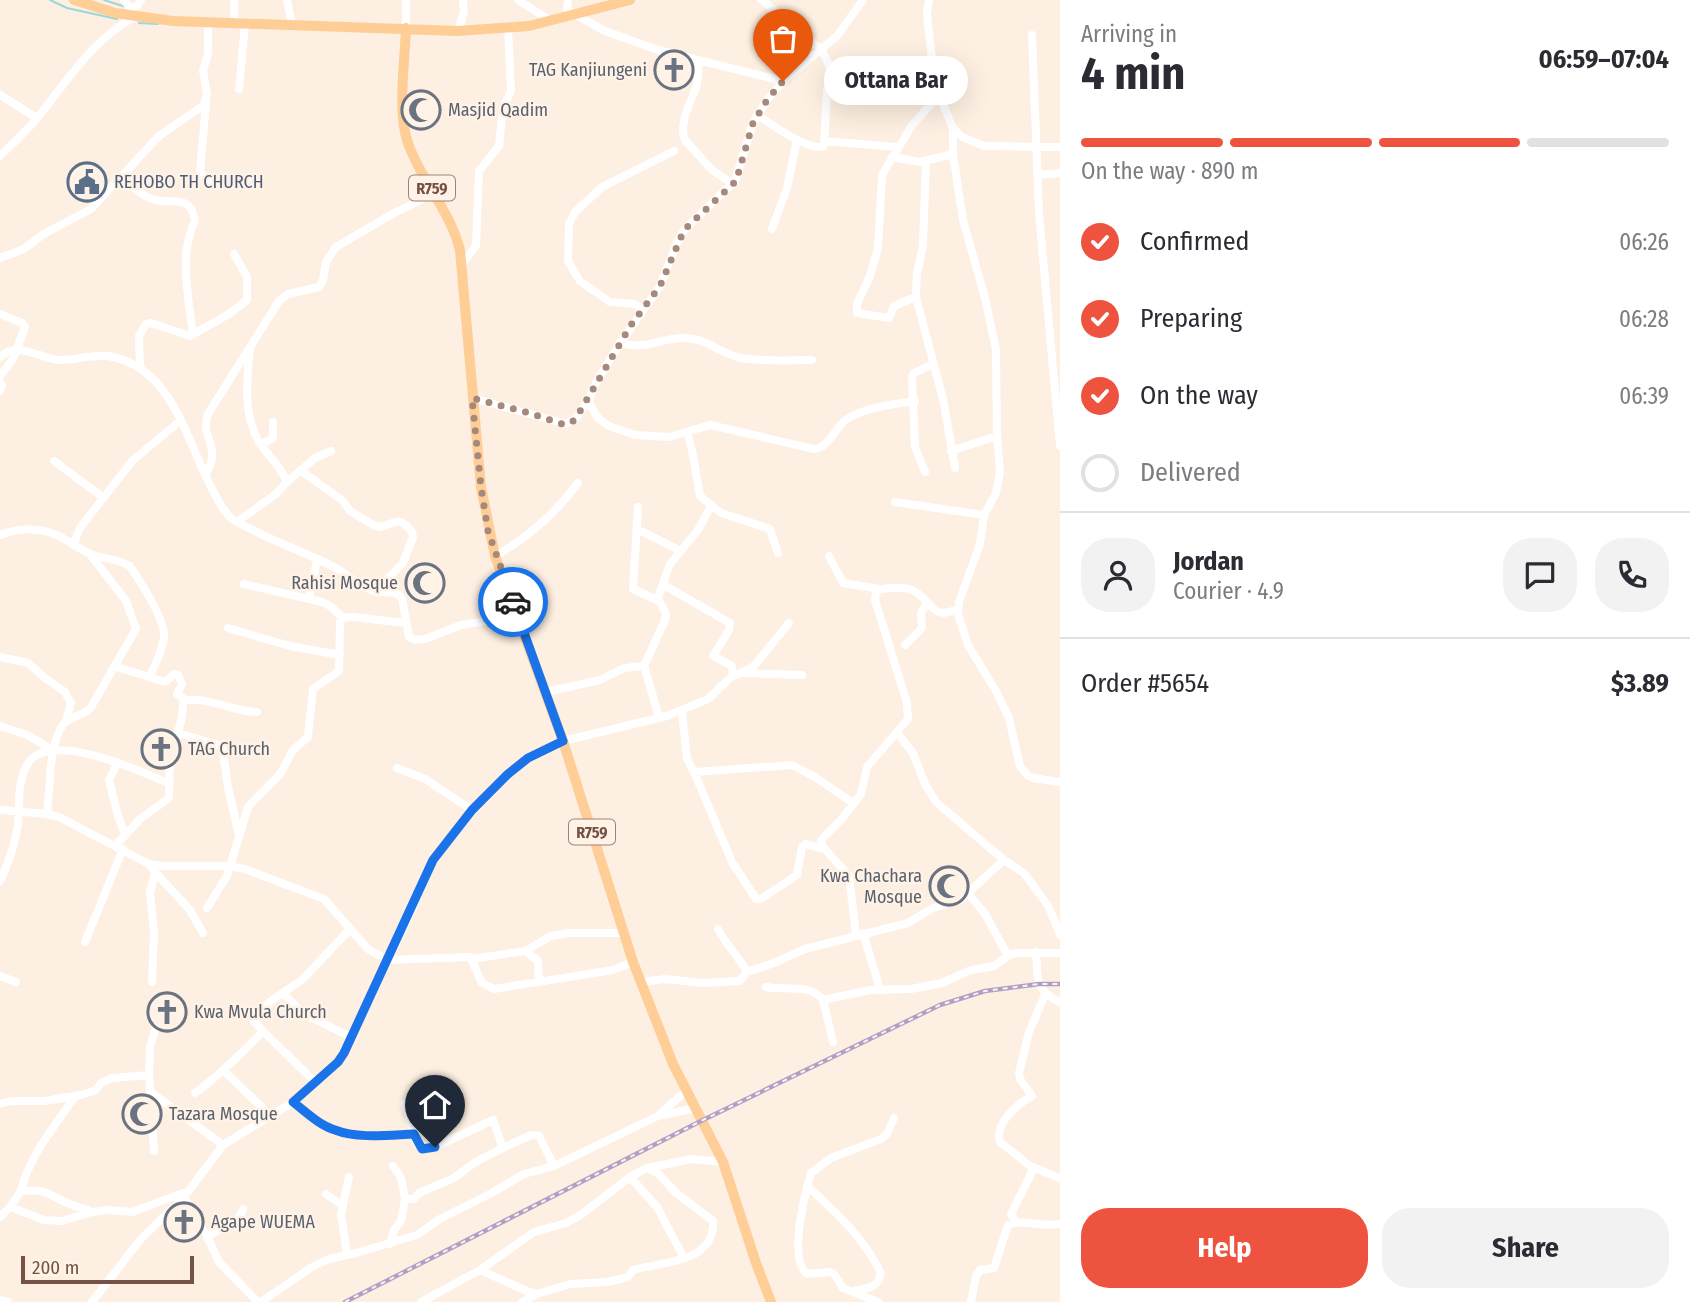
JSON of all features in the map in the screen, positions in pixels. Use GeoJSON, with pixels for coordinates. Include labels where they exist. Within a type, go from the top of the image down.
{"type":"FeatureCollection","features":[{"type":"Feature","properties":{"kind":"main road"},"geometry":{"type":"LineString","coordinates":[[74,0],[115,13],[134,12],[208,23],[458,31],[508,29],[551,22],[630,0]]}},
{"type":"Feature","properties":{"kind":"main road","name":"R759"},"geometry":{"type":"LineString","coordinates":[[406,29],[404,127],[412,152],[454,229],[461,265],[482,494],[495,556],[563,741],[633,962],[673,1064],[723,1162],[771,1302]]}},
{"type":"Feature","properties":{"kind":"street"},"geometry":{"type":"LineString","coordinates":[[124,0],[134,12]]}},
{"type":"Feature","properties":{"kind":"street"},"geometry":{"type":"LineString","coordinates":[[0,156],[37,118],[103,38],[134,12],[141,0]]}},
{"type":"Feature","properties":{"kind":"street"},"geometry":{"type":"LineString","coordinates":[[287,0],[292,25]]}},
{"type":"Feature","properties":{"kind":"street"},"geometry":{"type":"LineString","coordinates":[[406,0],[406,29]]}},
{"type":"Feature","properties":{"kind":"street"},"geometry":{"type":"LineString","coordinates":[[458,31],[464,12],[463,0]]}},
{"type":"Feature","properties":{"kind":"street"},"geometry":{"type":"LineString","coordinates":[[518,0],[551,22]]}},
{"type":"Feature","properties":{"kind":"street"},"geometry":{"type":"LineString","coordinates":[[568,0],[566,9],[574,16],[604,31],[699,61],[783,81]]}},
{"type":"Feature","properties":{"kind":"street"},"geometry":{"type":"LineString","coordinates":[[757,115],[797,140],[818,148],[824,145],[826,98],[831,74],[822,50],[762,0]]}},
{"type":"Feature","properties":{"kind":"street"},"geometry":{"type":"LineString","coordinates":[[472,398],[566,425],[576,418],[621,342],[660,286],[684,230],[733,184],[739,174],[748,136],[757,115],[783,81],[842,31],[863,0]]}},
{"type":"Feature","properties":{"kind":"street"},"geometry":{"type":"LineString","coordinates":[[929,0],[928,27],[938,96],[953,128],[962,137],[985,146],[1060,147]]}},
{"type":"Feature","properties":{"kind":"street"},"geometry":{"type":"LineString","coordinates":[[234,1],[240,24],[239,89]]}},
{"type":"Feature","properties":{"kind":"street"},"geometry":{"type":"LineString","coordinates":[[208,23],[208,54],[203,70],[206,103],[200,172],[210,181],[247,179]]}},
{"type":"Feature","properties":{"kind":"street"},"geometry":{"type":"LineString","coordinates":[[461,265],[476,246],[479,171],[499,146],[503,108],[511,91],[508,29]]}},
{"type":"Feature","properties":{"kind":"street"},"geometry":{"type":"LineString","coordinates":[[1032,35],[1043,271],[1060,446]]}},
{"type":"Feature","properties":{"kind":"street"},"geometry":{"type":"LineString","coordinates":[[699,61],[697,83],[682,125],[682,133],[712,170],[733,184]]}},
{"type":"Feature","properties":{"kind":"street"},"geometry":{"type":"LineString","coordinates":[[0,95],[37,118]]}},
{"type":"Feature","properties":{"kind":"street"},"geometry":{"type":"LineString","coordinates":[[916,297],[894,306],[889,318],[857,313],[857,304],[870,276],[878,248],[882,205],[880,183],[897,147],[919,115],[938,96]]}},
{"type":"Feature","properties":{"kind":"street"},"geometry":{"type":"LineString","coordinates":[[0,258],[23,248],[90,209],[159,136],[206,103]]}},
{"type":"Feature","properties":{"kind":"street"},"geometry":{"type":"LineString","coordinates":[[953,128],[953,154],[963,220],[985,298],[996,350],[1000,471],[996,493],[984,515],[980,544],[958,608],[968,645],[1009,718],[1023,772],[1033,778],[1060,782]]}},
{"type":"Feature","properties":{"kind":"street"},"geometry":{"type":"LineString","coordinates":[[772,229],[786,188],[797,140]]}},
{"type":"Feature","properties":{"kind":"street"},"geometry":{"type":"LineString","coordinates":[[825,141],[897,147]]}},
{"type":"Feature","properties":{"kind":"street"},"geometry":{"type":"LineString","coordinates":[[643,309],[634,304],[610,302],[580,281],[568,261],[569,224],[575,212],[602,187],[674,151]]}},
{"type":"Feature","properties":{"kind":"street"},"geometry":{"type":"LineString","coordinates":[[892,157],[926,161],[953,154]]}},
{"type":"Feature","properties":{"kind":"street"},"geometry":{"type":"LineString","coordinates":[[926,161],[923,245],[916,297],[943,399],[955,468]]}},
{"type":"Feature","properties":{"kind":"street"},"geometry":{"type":"LineString","coordinates":[[1037,175],[1060,173]]}},
{"type":"Feature","properties":{"kind":"street"},"geometry":{"type":"LineString","coordinates":[[121,177],[152,199],[182,202],[195,217],[195,223],[189,233],[187,254],[193,335]]}},
{"type":"Feature","properties":{"kind":"street"},"geometry":{"type":"LineString","coordinates":[[205,475],[214,457],[206,430],[207,418],[283,297],[320,286],[326,262],[333,250],[394,213],[435,193]]}},
{"type":"Feature","properties":{"kind":"street"},"geometry":{"type":"LineString","coordinates":[[140,368],[139,336],[146,324],[156,325],[180,335],[193,335],[229,314],[248,298],[247,277],[234,254]]}},
{"type":"Feature","properties":{"kind":"street"},"geometry":{"type":"LineString","coordinates":[[0,314],[24,326],[18,350],[0,376]]}},
{"type":"Feature","properties":{"kind":"street"},"geometry":{"type":"LineString","coordinates":[[621,342],[628,346],[642,346],[664,339],[699,339],[739,358],[812,360]]}},
{"type":"Feature","properties":{"kind":"street"},"geometry":{"type":"LineString","coordinates":[[251,344],[248,406],[253,430],[287,482]]}},
{"type":"Feature","properties":{"kind":"street"},"geometry":{"type":"LineString","coordinates":[[0,357],[8,351],[18,350],[58,360],[109,356],[140,368],[163,388],[226,512],[237,522],[374,591],[399,594],[409,637],[425,639],[461,625],[518,616]]}},
{"type":"Feature","properties":{"kind":"street"},"geometry":{"type":"LineString","coordinates":[[925,472],[915,447],[913,375],[933,364]]}},
{"type":"Feature","properties":{"kind":"street"},"geometry":{"type":"LineString","coordinates":[[0,382],[0,391]]}},
{"type":"Feature","properties":{"kind":"street"},"geometry":{"type":"LineString","coordinates":[[589,399],[598,418],[620,430],[653,438],[669,437],[704,425],[717,425],[742,434],[814,449],[826,445],[847,418],[868,410],[915,401]]}},
{"type":"Feature","properties":{"kind":"street"},"geometry":{"type":"LineString","coordinates":[[73,545],[80,528],[132,461],[180,421]]}},
{"type":"Feature","properties":{"kind":"street"},"geometry":{"type":"LineString","coordinates":[[261,445],[273,438],[272,422]]}},
{"type":"Feature","properties":{"kind":"street"},"geometry":{"type":"LineString","coordinates":[[687,432],[700,496],[726,515],[766,526],[773,534],[778,553]]}},
{"type":"Feature","properties":{"kind":"street"},"geometry":{"type":"LineString","coordinates":[[951,451],[997,436]]}},
{"type":"Feature","properties":{"kind":"street"},"geometry":{"type":"LineString","coordinates":[[237,522],[276,494],[314,458],[331,451]]}},
{"type":"Feature","properties":{"kind":"street"},"geometry":{"type":"LineString","coordinates":[[54,461],[104,498]]}},
{"type":"Feature","properties":{"kind":"street"},"geometry":{"type":"LineString","coordinates":[[300,470],[340,499],[349,511],[368,523],[381,527],[393,521],[400,521],[412,532],[413,537],[403,563],[374,591]]}},
{"type":"Feature","properties":{"kind":"street"},"geometry":{"type":"LineString","coordinates":[[495,556],[520,542],[541,525],[563,504],[578,483]]}},
{"type":"Feature","properties":{"kind":"street"},"geometry":{"type":"LineString","coordinates":[[895,502],[984,515]]}},
{"type":"Feature","properties":{"kind":"street"},"geometry":{"type":"LineString","coordinates":[[659,601],[670,564],[698,530],[711,506]]}},
{"type":"Feature","properties":{"kind":"street"},"geometry":{"type":"LineString","coordinates":[[638,508],[634,589],[659,601],[666,614],[645,666],[659,717]]}},
{"type":"Feature","properties":{"kind":"street"},"geometry":{"type":"LineString","coordinates":[[0,536],[19,529],[55,534],[89,554],[130,566],[157,613],[164,635],[150,676]]}},
{"type":"Feature","properties":{"kind":"street"},"geometry":{"type":"LineString","coordinates":[[639,530],[679,550]]}},
{"type":"Feature","properties":{"kind":"street"},"geometry":{"type":"LineString","coordinates":[[66,721],[88,712],[135,633],[136,623],[115,585],[89,554]]}},
{"type":"Feature","properties":{"kind":"street"},"geometry":{"type":"LineString","coordinates":[[829,556],[843,583],[880,589],[909,589],[940,612],[958,608]]}},
{"type":"Feature","properties":{"kind":"street"},"geometry":{"type":"LineString","coordinates":[[309,598],[317,560]]}},
{"type":"Feature","properties":{"kind":"street"},"geometry":{"type":"LineString","coordinates":[[244,584],[309,598],[330,606],[343,618],[405,623]]}},
{"type":"Feature","properties":{"kind":"street"},"geometry":{"type":"LineString","coordinates":[[664,585],[730,623],[729,630],[713,656],[732,666],[733,676]]}},
{"type":"Feature","properties":{"kind":"street"},"geometry":{"type":"LineString","coordinates":[[880,589],[876,591],[875,600],[909,712],[904,726],[867,767],[861,794],[841,820],[823,836],[821,843],[849,876],[859,934],[880,989]]}},
{"type":"Feature","properties":{"kind":"street"},"geometry":{"type":"LineString","coordinates":[[905,645],[922,628],[921,613],[926,604]]}},
{"type":"Feature","properties":{"kind":"street"},"geometry":{"type":"LineString","coordinates":[[206,908],[227,876],[248,807],[281,773],[293,750],[308,737],[311,694],[317,686],[333,678],[339,671],[339,625],[343,618]]}},
{"type":"Feature","properties":{"kind":"street"},"geometry":{"type":"LineString","coordinates":[[743,674],[754,666],[789,623]]}},
{"type":"Feature","properties":{"kind":"street"},"geometry":{"type":"LineString","coordinates":[[228,628],[290,646],[340,655]]}},
{"type":"Feature","properties":{"kind":"street"},"geometry":{"type":"LineString","coordinates":[[0,657],[28,663],[65,692],[71,703],[66,721],[58,732],[47,814]]}},
{"type":"Feature","properties":{"kind":"street"},"geometry":{"type":"LineString","coordinates":[[114,666],[164,681],[172,675],[178,675],[182,684],[177,694],[184,701]]}},
{"type":"Feature","properties":{"kind":"street"},"geometry":{"type":"LineString","coordinates":[[546,692],[600,680],[624,668],[645,666]]}},
{"type":"Feature","properties":{"kind":"street"},"geometry":{"type":"LineString","coordinates":[[92,1302],[140,1240],[184,1197],[223,1145],[293,1102],[338,1062],[433,860],[472,810],[517,766],[540,751],[563,741],[681,711],[708,699],[733,676],[802,675]]}},
{"type":"Feature","properties":{"kind":"street"},"geometry":{"type":"LineString","coordinates":[[184,701],[193,699],[245,712],[257,712]]}},
{"type":"Feature","properties":{"kind":"street"},"geometry":{"type":"LineString","coordinates":[[85,942],[125,834],[139,819],[167,800],[170,754],[178,733],[184,701]]}},
{"type":"Feature","properties":{"kind":"street"},"geometry":{"type":"LineString","coordinates":[[681,711],[687,759],[732,862],[757,899],[797,875],[802,847],[806,844],[825,849]]}},
{"type":"Feature","properties":{"kind":"street"},"geometry":{"type":"LineString","coordinates":[[0,726],[19,731],[54,751]]}},
{"type":"Feature","properties":{"kind":"street"},"geometry":{"type":"LineString","coordinates":[[178,733],[222,746],[239,835]]}},
{"type":"Feature","properties":{"kind":"street"},"geometry":{"type":"LineString","coordinates":[[897,733],[913,753],[925,784],[936,802],[1004,860],[1024,873],[1049,907],[1060,935]]}},
{"type":"Feature","properties":{"kind":"street"},"geometry":{"type":"LineString","coordinates":[[0,881],[17,828],[19,790],[28,763],[33,757],[54,751],[96,756],[118,762],[170,784]]}},
{"type":"Feature","properties":{"kind":"street"},"geometry":{"type":"LineString","coordinates":[[118,762],[109,779],[125,834]]}},
{"type":"Feature","properties":{"kind":"street"},"geometry":{"type":"LineString","coordinates":[[694,772],[792,765],[853,803]]}},
{"type":"Feature","properties":{"kind":"street"},"geometry":{"type":"LineString","coordinates":[[397,768],[425,779],[472,810]]}},
{"type":"Feature","properties":{"kind":"street"},"geometry":{"type":"LineString","coordinates":[[0,820],[2,810],[47,814],[149,864],[229,866],[245,869],[324,899],[368,949],[388,960],[463,957],[472,959],[525,951],[551,936],[568,933],[623,933]]}},
{"type":"Feature","properties":{"kind":"street"},"geometry":{"type":"LineString","coordinates":[[641,982],[665,979],[731,983],[740,981],[747,972],[774,964],[805,949],[908,923],[933,908],[960,900],[1004,860]]}},
{"type":"Feature","properties":{"kind":"street"},"geometry":{"type":"LineString","coordinates":[[149,864],[190,910],[203,933]]}},
{"type":"Feature","properties":{"kind":"street"},"geometry":{"type":"LineString","coordinates":[[152,982],[154,933],[150,893],[155,872]]}},
{"type":"Feature","properties":{"kind":"street"},"geometry":{"type":"LineString","coordinates":[[968,893],[985,914],[1008,956]]}},
{"type":"Feature","properties":{"kind":"street"},"geometry":{"type":"LineString","coordinates":[[315,1082],[253,1018],[312,970],[350,929]]}},
{"type":"Feature","properties":{"kind":"street"},"geometry":{"type":"LineString","coordinates":[[718,929],[728,948],[738,956],[747,972]]}},
{"type":"Feature","properties":{"kind":"street"},"geometry":{"type":"LineString","coordinates":[[525,951],[538,961],[539,981]]}},
{"type":"Feature","properties":{"kind":"street"},"geometry":{"type":"LineString","coordinates":[[823,1000],[880,989],[911,989],[942,983],[971,970],[994,967],[1008,956],[1058,951]]}},
{"type":"Feature","properties":{"kind":"street"},"geometry":{"type":"LineString","coordinates":[[1036,952],[1039,984],[1045,995],[1060,1002]]}},
{"type":"Feature","properties":{"kind":"street"},"geometry":{"type":"LineString","coordinates":[[472,959],[477,976],[494,989],[613,970],[633,962]]}},
{"type":"Feature","properties":{"kind":"street"},"geometry":{"type":"LineString","coordinates":[[0,976],[16,982]]}},
{"type":"Feature","properties":{"kind":"street"},"geometry":{"type":"LineString","coordinates":[[766,987],[780,990],[806,989],[818,994],[823,1000],[833,1042]]}},
{"type":"Feature","properties":{"kind":"street"},"geometry":{"type":"LineString","coordinates":[[282,993],[308,1016],[351,1037]]}},
{"type":"Feature","properties":{"kind":"street"},"geometry":{"type":"LineString","coordinates":[[1045,995],[1029,1032],[1019,1073],[1032,1096],[1014,1108],[998,1131],[998,1137],[999,1142],[1034,1168],[1060,1178]]}},
{"type":"Feature","properties":{"kind":"street"},"geometry":{"type":"LineString","coordinates":[[154,1152],[149,1075],[150,1047],[155,1030]]}},
{"type":"Feature","properties":{"kind":"street"},"geometry":{"type":"LineString","coordinates":[[195,1093],[225,1072],[231,1061],[263,1031]]}},
{"type":"Feature","properties":{"kind":"street"},"geometry":{"type":"LineString","coordinates":[[225,1072],[270,1115]]}},
{"type":"Feature","properties":{"kind":"street"},"geometry":{"type":"LineString","coordinates":[[0,1104],[87,1094],[105,1081],[118,1076],[149,1075]]}},
{"type":"Feature","properties":{"kind":"street"},"geometry":{"type":"LineString","coordinates":[[658,1116],[687,1090]]}},
{"type":"Feature","properties":{"kind":"street"},"geometry":{"type":"LineString","coordinates":[[152,1093],[223,1145]]}},
{"type":"Feature","properties":{"kind":"street"},"geometry":{"type":"LineString","coordinates":[[0,1217],[21,1191],[23,1179],[32,1162],[75,1096]]}},
{"type":"Feature","properties":{"kind":"street"},"geometry":{"type":"LineString","coordinates":[[293,1102],[337,1132],[414,1134]]}},
{"type":"Feature","properties":{"kind":"street"},"geometry":{"type":"LineString","coordinates":[[405,1103],[420,1147],[427,1149],[492,1120],[503,1148]]}},
{"type":"Feature","properties":{"kind":"street"},"geometry":{"type":"LineString","coordinates":[[184,1197],[219,1262],[259,1302],[328,1259],[417,1235],[440,1219],[524,1174],[555,1166],[658,1116],[696,1108]]}},
{"type":"Feature","properties":{"kind":"street"},"geometry":{"type":"LineString","coordinates":[[878,1302],[843,1288],[830,1272],[807,1274],[802,1270],[798,1254],[799,1235],[811,1172],[831,1158],[881,1139],[887,1134],[894,1118]]}},
{"type":"Feature","properties":{"kind":"street"},"geometry":{"type":"LineString","coordinates":[[405,1199],[414,1199],[419,1193],[453,1178],[474,1163],[531,1135],[540,1136],[555,1166]]}},
{"type":"Feature","properties":{"kind":"street"},"geometry":{"type":"LineString","coordinates":[[421,1302],[481,1270],[534,1232],[566,1223],[582,1214],[630,1177],[647,1168],[692,1159],[723,1162]]}},
{"type":"Feature","properties":{"kind":"street"},"geometry":{"type":"LineString","coordinates":[[390,1244],[394,1230],[401,1222],[405,1199],[400,1176],[393,1166]]}},
{"type":"Feature","properties":{"kind":"street"},"geometry":{"type":"LineString","coordinates":[[522,1302],[570,1283],[607,1282],[628,1277],[633,1270],[656,1264],[671,1264],[706,1245],[710,1240],[713,1221],[675,1192],[659,1174],[647,1168]]}},
{"type":"Feature","properties":{"kind":"street"},"geometry":{"type":"LineString","coordinates":[[1016,1222],[1012,1214],[1014,1206],[1034,1168]]}},
{"type":"Feature","properties":{"kind":"street"},"geometry":{"type":"LineString","coordinates":[[347,1254],[342,1206],[349,1177]]}},
{"type":"Feature","properties":{"kind":"street"},"geometry":{"type":"LineString","coordinates":[[630,1177],[657,1207],[684,1258]]}},
{"type":"Feature","properties":{"kind":"street"},"geometry":{"type":"LineString","coordinates":[[10,1207],[44,1220],[62,1221],[92,1212],[132,1212],[177,1197],[194,1185]]}},
{"type":"Feature","properties":{"kind":"street"},"geometry":{"type":"LineString","coordinates":[[807,1186],[855,1231],[881,1273],[879,1282],[873,1287],[854,1291]]}},
{"type":"Feature","properties":{"kind":"street"},"geometry":{"type":"LineString","coordinates":[[21,1191],[38,1189],[50,1192],[65,1202],[92,1212]]}},
{"type":"Feature","properties":{"kind":"street"},"geometry":{"type":"LineString","coordinates":[[326,1194],[342,1206]]}},
{"type":"Feature","properties":{"kind":"street"},"geometry":{"type":"LineString","coordinates":[[207,1236],[235,1221],[241,1216],[243,1209]]}},
{"type":"Feature","properties":{"kind":"street"},"geometry":{"type":"LineString","coordinates":[[971,1302],[976,1276],[980,1270],[994,1268],[1008,1225],[1016,1222],[1048,1226],[1060,1224]]}},
{"type":"Feature","properties":{"kind":"street"},"geometry":{"type":"LineString","coordinates":[[481,1270],[537,1294]]}},
{"type":"Feature","properties":{"kind":"street"},"geometry":{"type":"LineString","coordinates":[[0,1300],[8,1302]]}},
{"type":"Feature","properties":{"kind":"waterway"},"geometry":{"type":"LineString","coordinates":[[50,0],[67,8],[117,19]]}},
{"type":"Feature","properties":{"kind":"waterway"},"geometry":{"type":"LineString","coordinates":[[104,0],[126,7]]}},
{"type":"Feature","properties":{"kind":"waterway"},"geometry":{"type":"LineString","coordinates":[[139,23],[158,24]]}},
{"type":"Feature","properties":{"kind":"railway"},"geometry":{"type":"LineString","coordinates":[[345,1302],[703,1120],[940,1005],[985,991],[1060,984]]}},
{"type":"Feature","properties":{"kind":"way so far"},"geometry":{"type":"LineString","coordinates":[[513,602],[488,531],[472,398],[566,425],[576,418],[631,325],[660,286],[684,230],[736,181],[753,123],[783,81]]}},
{"type":"Feature","properties":{"kind":"place","name":"TAG Kanjiungeni"},"geometry":{"type":"Point","coordinates":[674,70]}},
{"type":"Feature","properties":{"kind":"place","name":"Ottana Bar"},"geometry":{"type":"Point","coordinates":[783,81]}},
{"type":"Feature","properties":{"kind":"place","name":"Masjid Qadim"},"geometry":{"type":"Point","coordinates":[421,110]}},
{"type":"Feature","properties":{"kind":"place","name":"REHOBO TH CHURCH"},"geometry":{"type":"Point","coordinates":[87,182]}},
{"type":"Feature","properties":{"kind":"place","name":"Rahisi Mosque"},"geometry":{"type":"Point","coordinates":[425,583]}},
{"type":"Feature","properties":{"kind":"place","name":"TAG Church"},"geometry":{"type":"Point","coordinates":[161,749]}},
{"type":"Feature","properties":{"kind":"place","name":"Kwa Chachara Mosque"},"geometry":{"type":"Point","coordinates":[949,886]}},
{"type":"Feature","properties":{"kind":"place","name":"Kwa Mvula Church"},"geometry":{"type":"Point","coordinates":[167,1012]}},
{"type":"Feature","properties":{"kind":"place","name":"Tazara Mosque"},"geometry":{"type":"Point","coordinates":[142,1114]}},
{"type":"Feature","properties":{"kind":"place","name":"Agape WUEMA"},"geometry":{"type":"Point","coordinates":[184,1222]}},
{"type":"Feature","properties":{"kind":"route"},"geometry":{"type":"LineString","coordinates":[[435,1147],[422,1149],[414,1134],[337,1132],[293,1102],[338,1062],[344,1053],[433,860],[472,810],[508,774],[528,758],[563,741],[513,602]]}}]}
